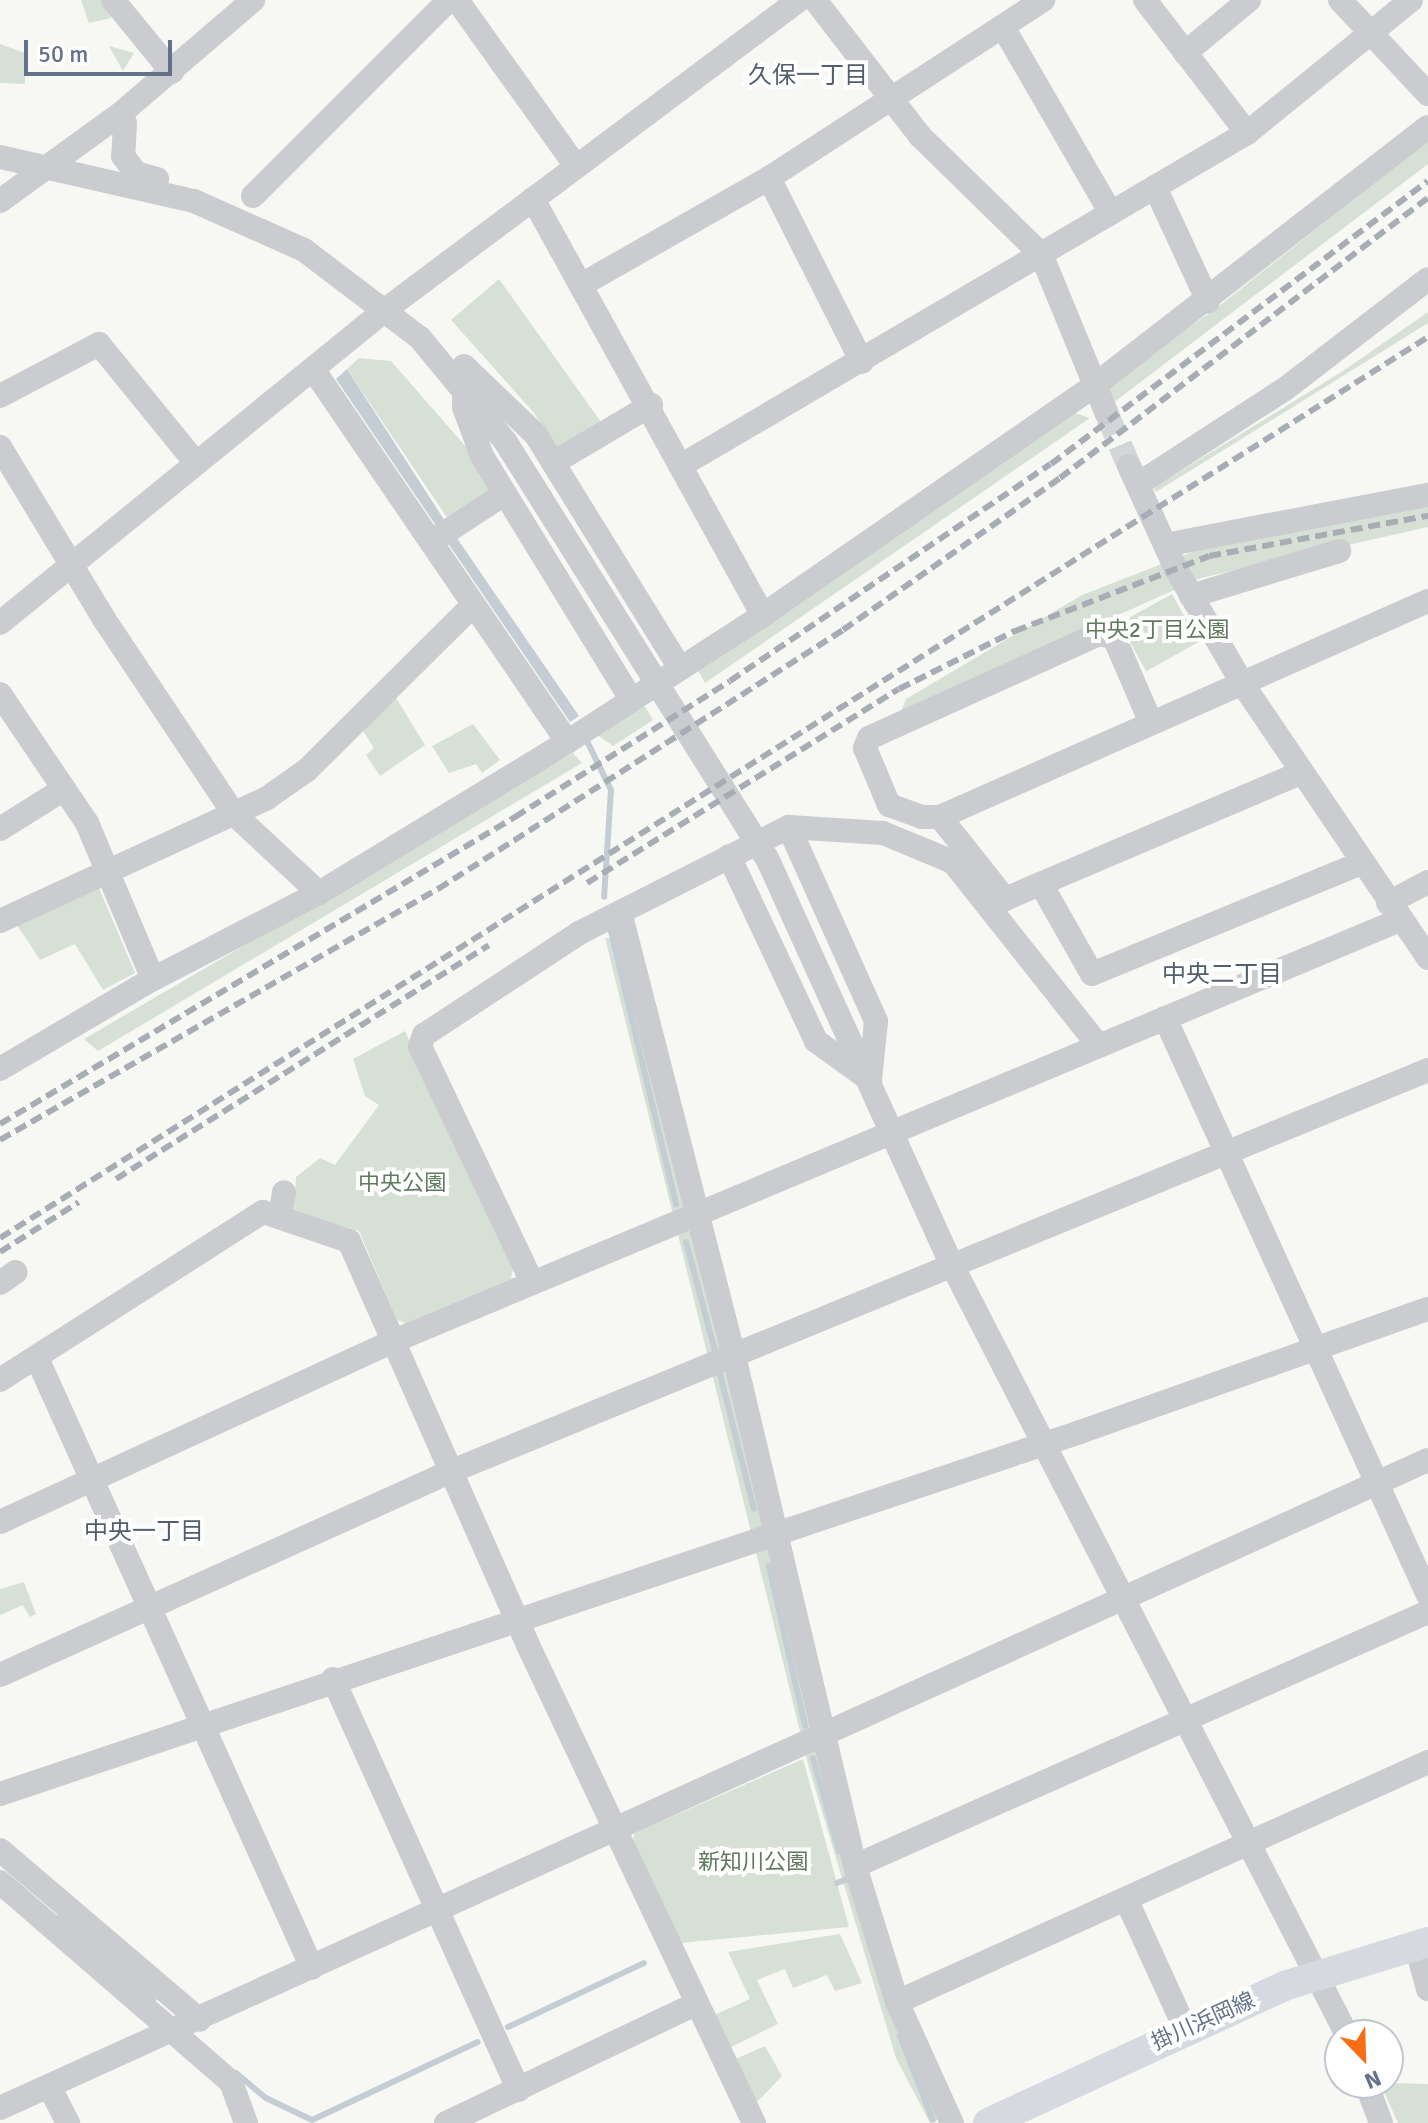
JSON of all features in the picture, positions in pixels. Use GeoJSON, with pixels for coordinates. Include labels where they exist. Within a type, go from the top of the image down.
{"type":"FeatureCollection","features":[{"type":"Feature","properties":{"kind":"main road","name":"掛川浜岡線"},"geometry":{"type":"LineString","coordinates":[[988,2123],[1185,2028],[1320,1975],[1422,1944]]}},
{"type":"Feature","properties":{"kind":"street"},"geometry":{"type":"LineString","coordinates":[[113,0],[172,72]]}},
{"type":"Feature","properties":{"kind":"street"},"geometry":{"type":"LineString","coordinates":[[0,201],[172,72],[253,0]]}},
{"type":"Feature","properties":{"kind":"street"},"geometry":{"type":"LineString","coordinates":[[253,196],[449,0]]}},
{"type":"Feature","properties":{"kind":"street"},"geometry":{"type":"LineString","coordinates":[[457,0],[576,166]]}},
{"type":"Feature","properties":{"kind":"street"},"geometry":{"type":"LineString","coordinates":[[0,623],[385,310],[799,0]]}},
{"type":"Feature","properties":{"kind":"street"},"geometry":{"type":"LineString","coordinates":[[815,0],[890,102],[1041,254],[1106,412]]}},
{"type":"Feature","properties":{"kind":"street"},"geometry":{"type":"LineString","coordinates":[[581,285],[769,178],[1043,0]]}},
{"type":"Feature","properties":{"kind":"street"},"geometry":{"type":"LineString","coordinates":[[1145,0],[1247,133]]}},
{"type":"Feature","properties":{"kind":"street"},"geometry":{"type":"LineString","coordinates":[[1185,53],[1249,0]]}},
{"type":"Feature","properties":{"kind":"street"},"geometry":{"type":"LineString","coordinates":[[1340,0],[1428,94]]}},
{"type":"Feature","properties":{"kind":"street"},"geometry":{"type":"LineString","coordinates":[[682,465],[1247,133],[1373,34],[1411,0]]}},
{"type":"Feature","properties":{"kind":"street"},"geometry":{"type":"LineString","coordinates":[[1003,27],[1111,213]]}},
{"type":"Feature","properties":{"kind":"street"},"geometry":{"type":"LineString","coordinates":[[0,194],[125,123],[202,60],[208,42]]}},
{"type":"Feature","properties":{"kind":"street"},"geometry":{"type":"LineString","coordinates":[[125,123],[120,145],[136,173],[205,194],[250,223]]}},
{"type":"Feature","properties":{"kind":"street"},"geometry":{"type":"LineString","coordinates":[[0,1069],[153,979],[319,893],[577,735],[763,615],[1095,385],[1208,301],[1428,127]]}},
{"type":"Feature","properties":{"kind":"street"},"geometry":{"type":"LineString","coordinates":[[0,157],[180,197],[250,223],[304,250],[385,310],[441,360],[464,385],[505,441],[750,828],[804,931],[952,1265],[1320,1975],[1340,2019]]}},
{"type":"Feature","properties":{"kind":"street"},"geometry":{"type":"LineString","coordinates":[[769,178],[862,362]]}},
{"type":"Feature","properties":{"kind":"street"},"geometry":{"type":"LineString","coordinates":[[1155,187],[1208,301]]}},
{"type":"Feature","properties":{"kind":"street"},"geometry":{"type":"LineString","coordinates":[[533,199],[651,405],[763,615]]}},
{"type":"Feature","properties":{"kind":"street"},"geometry":{"type":"LineString","coordinates":[[1428,279],[1285,389],[1134,475],[1191,596],[1242,683],[1428,958]]}},
{"type":"Feature","properties":{"kind":"street"},"geometry":{"type":"LineString","coordinates":[[0,396],[99,344],[196,463]]}},
{"type":"Feature","properties":{"kind":"street"},"geometry":{"type":"LineString","coordinates":[[441,360],[457,359],[536,435],[677,670]]}},
{"type":"Feature","properties":{"kind":"street"},"geometry":{"type":"LineString","coordinates":[[313,369],[442,535],[473,605],[577,735]]}},
{"type":"Feature","properties":{"kind":"street"},"geometry":{"type":"LineString","coordinates":[[464,385],[464,407],[504,494],[634,697]]}},
{"type":"Feature","properties":{"kind":"street"},"geometry":{"type":"LineString","coordinates":[[553,463],[651,405]]}},
{"type":"Feature","properties":{"kind":"street"},"geometry":{"type":"LineString","coordinates":[[0,447],[71,566],[234,814],[319,893]]}},
{"type":"Feature","properties":{"kind":"street"},"geometry":{"type":"LineString","coordinates":[[442,535],[504,494]]}},
{"type":"Feature","properties":{"kind":"street"},"geometry":{"type":"LineString","coordinates":[[1165,545],[1428,495]]}},
{"type":"Feature","properties":{"kind":"street"},"geometry":{"type":"LineString","coordinates":[[1191,596],[1339,551]]}},
{"type":"Feature","properties":{"kind":"street"},"geometry":{"type":"LineString","coordinates":[[1151,723],[1114,637],[1099,634],[869,738],[865,748],[889,805],[922,817],[940,817],[1428,601]]}},
{"type":"Feature","properties":{"kind":"street"},"geometry":{"type":"LineString","coordinates":[[0,921],[234,814],[307,770],[473,605]]}},
{"type":"Feature","properties":{"kind":"street"},"geometry":{"type":"LineString","coordinates":[[0,694],[87,823],[153,979]]}},
{"type":"Feature","properties":{"kind":"street"},"geometry":{"type":"LineString","coordinates":[[940,817],[1005,899],[1301,773]]}},
{"type":"Feature","properties":{"kind":"street"},"geometry":{"type":"LineString","coordinates":[[0,829],[64,789]]}},
{"type":"Feature","properties":{"kind":"street"},"geometry":{"type":"LineString","coordinates":[[783,830],[876,1021],[870,1080]]}},
{"type":"Feature","properties":{"kind":"street"},"geometry":{"type":"LineString","coordinates":[[532,1282],[420,1046],[424,1035],[612,916],[783,830],[883,833],[953,862],[1099,1046]]}},
{"type":"Feature","properties":{"kind":"street"},"geometry":{"type":"LineString","coordinates":[[735,853],[816,1041],[870,1080]]}},
{"type":"Feature","properties":{"kind":"street"},"geometry":{"type":"LineString","coordinates":[[1041,884],[1092,974],[1361,863]]}},
{"type":"Feature","properties":{"kind":"street"},"geometry":{"type":"LineString","coordinates":[[0,1522],[394,1341],[893,1136],[1165,1018],[1394,912],[1428,882]]}},
{"type":"Feature","properties":{"kind":"street"},"geometry":{"type":"LineString","coordinates":[[612,916],[734,1356],[855,1866],[897,2002],[952,2123]]}},
{"type":"Feature","properties":{"kind":"street"},"geometry":{"type":"LineString","coordinates":[[1165,1018],[1428,1595]]}},
{"type":"Feature","properties":{"kind":"street"},"geometry":{"type":"LineString","coordinates":[[0,1675],[452,1471],[1428,1070]]}},
{"type":"Feature","properties":{"kind":"street"},"geometry":{"type":"LineString","coordinates":[[280,1217],[284,1192]]}},
{"type":"Feature","properties":{"kind":"street"},"geometry":{"type":"LineString","coordinates":[[0,1380],[263,1212],[349,1241],[615,1830],[754,2123]]}},
{"type":"Feature","properties":{"kind":"street"},"geometry":{"type":"LineString","coordinates":[[0,1794],[202,1722],[1045,1443],[1428,1309]]}},
{"type":"Feature","properties":{"kind":"street"},"geometry":{"type":"LineString","coordinates":[[37,1358],[312,1968]]}},
{"type":"Feature","properties":{"kind":"street"},"geometry":{"type":"LineString","coordinates":[[0,2108],[1127,1600],[1428,1460]]}},
{"type":"Feature","properties":{"kind":"street"},"geometry":{"type":"LineString","coordinates":[[855,1866],[1189,1722],[1428,1612]]}},
{"type":"Feature","properties":{"kind":"street"},"geometry":{"type":"LineString","coordinates":[[333,1679],[435,1911],[519,2090]]}},
{"type":"Feature","properties":{"kind":"street"},"geometry":{"type":"LineString","coordinates":[[897,2002],[1127,1901],[1428,1762]]}},
{"type":"Feature","properties":{"kind":"street"},"geometry":{"type":"LineString","coordinates":[[0,1850],[200,2020]]}},
{"type":"Feature","properties":{"kind":"street"},"geometry":{"type":"LineString","coordinates":[[0,1882],[231,2082],[246,2123]]}},
{"type":"Feature","properties":{"kind":"street"},"geometry":{"type":"LineString","coordinates":[[1127,1901],[1185,2028]]}},
{"type":"Feature","properties":{"kind":"street"},"geometry":{"type":"LineString","coordinates":[[1422,1944],[1428,1989]]}},
{"type":"Feature","properties":{"kind":"street"},"geometry":{"type":"LineString","coordinates":[[446,2123],[696,2004]]}},
{"type":"Feature","properties":{"kind":"street"},"geometry":{"type":"LineString","coordinates":[[49,2086],[68,2123]]}},
{"type":"Feature","properties":{"kind":"street"},"geometry":{"type":"LineString","coordinates":[[1369,2099],[1374,2120]]}},
{"type":"Feature","properties":{"kind":"green space"},"geometry":{"type":"Polygon","coordinates":[[[81,0],[103,0],[111,18],[89,23],[81,0]]]}},
{"type":"Feature","properties":{"kind":"green space"},"geometry":{"type":"Polygon","coordinates":[[[0,44],[25,53],[25,84],[0,83],[0,44]]]}},
{"type":"Feature","properties":{"kind":"green space"},"geometry":{"type":"Polygon","coordinates":[[[109,46],[134,53],[123,71],[109,46]]]}},
{"type":"Feature","properties":{"kind":"green space"},"geometry":{"type":"Polygon","coordinates":[[[1428,140],[1428,164],[1113,403],[1108,384],[1218,307],[1428,140]]]}},
{"type":"Feature","properties":{"kind":"green space"},"geometry":{"type":"Polygon","coordinates":[[[499,279],[601,422],[559,452],[534,413],[451,320],[499,279]]]}},
{"type":"Feature","properties":{"kind":"green space"},"geometry":{"type":"Polygon","coordinates":[[[1428,312],[1428,323],[1156,492],[1153,488],[1343,371],[1428,312]]]}},
{"type":"Feature","properties":{"kind":"green space"},"geometry":{"type":"Polygon","coordinates":[[[359,358],[391,361],[474,456],[493,490],[448,519],[347,369],[359,358]]]}},
{"type":"Feature","properties":{"kind":"green space"},"geometry":{"type":"Polygon","coordinates":[[[1075,413],[1090,418],[705,683],[697,669],[1075,413]]]}},
{"type":"Feature","properties":{"kind":"green space"},"geometry":{"type":"Polygon","coordinates":[[[1428,504],[1428,527],[1201,578],[901,712],[906,699],[1082,595],[1200,549],[1428,504]]]}},
{"type":"Feature","properties":{"kind":"green space","name":"中央2丁目公園"},"geometry":{"type":"Polygon","coordinates":[[[1172,594],[1199,642],[1146,671],[1120,623],[1172,594]]]}},
{"type":"Feature","properties":{"kind":"green space"},"geometry":{"type":"Polygon","coordinates":[[[393,693],[425,745],[380,776],[366,755],[374,748],[360,726],[393,693]]]}},
{"type":"Feature","properties":{"kind":"green space"},"geometry":{"type":"Polygon","coordinates":[[[644,705],[653,720],[613,746],[596,734],[644,705]]]}},
{"type":"Feature","properties":{"kind":"green space"},"geometry":{"type":"Polygon","coordinates":[[[473,724],[500,760],[482,773],[476,764],[449,773],[432,746],[473,724]]]}},
{"type":"Feature","properties":{"kind":"green space"},"geometry":{"type":"Polygon","coordinates":[[[573,753],[582,763],[98,1051],[84,1039],[573,753]]]}},
{"type":"Feature","properties":{"kind":"green space"},"geometry":{"type":"Polygon","coordinates":[[[99,888],[135,973],[103,990],[75,944],[40,960],[15,922],[99,888]]]}},
{"type":"Feature","properties":{"kind":"green space"},"geometry":{"type":"Polygon","coordinates":[[[605,938],[618,938],[794,1634],[939,2119],[930,2123],[896,2058],[809,1768],[605,938]]]}},
{"type":"Feature","properties":{"kind":"green space","name":"中央公園"},"geometry":{"type":"Polygon","coordinates":[[[405,1031],[513,1269],[511,1279],[406,1323],[397,1320],[359,1231],[294,1212],[296,1177],[320,1158],[335,1165],[379,1105],[365,1096],[353,1059],[405,1031]]]}},
{"type":"Feature","properties":{"kind":"green space"},"geometry":{"type":"Polygon","coordinates":[[[24,1582],[36,1614],[30,1617],[23,1605],[0,1615],[0,1589],[24,1582]]]}},
{"type":"Feature","properties":{"kind":"green space","name":"新知川公園"},"geometry":{"type":"Polygon","coordinates":[[[803,1759],[849,1927],[680,1943],[632,1843],[635,1833],[803,1759]]]}},
{"type":"Feature","properties":{"kind":"green space"},"geometry":{"type":"Polygon","coordinates":[[[840,1934],[862,1983],[835,1991],[827,1975],[793,1988],[785,1969],[757,1980],[778,2024],[725,2050],[710,2017],[750,1999],[728,1952],[840,1934]]]}},
{"type":"Feature","properties":{"kind":"green space"},"geometry":{"type":"Polygon","coordinates":[[[765,2046],[782,2076],[755,2104],[731,2061],[765,2046]]]}},
{"type":"Feature","properties":{"kind":"green space"},"geometry":{"type":"Polygon","coordinates":[[[1404,2084],[1428,2084],[1428,2123],[1398,2123],[1387,2099],[1404,2099],[1404,2084]]]}},
{"type":"Feature","properties":{"kind":"shaded area"},"geometry":{"type":"Polygon","coordinates":[[[347,369],[441,515],[579,716],[570,722],[336,379],[347,369]]]}},
{"type":"Feature","properties":{"kind":"waterway"},"geometry":{"type":"LineString","coordinates":[[586,739],[611,790],[604,897]]}},
{"type":"Feature","properties":{"kind":"waterway"},"geometry":{"type":"LineString","coordinates":[[610,927],[676,1204]]}},
{"type":"Feature","properties":{"kind":"waterway"},"geometry":{"type":"LineString","coordinates":[[686,1242],[716,1355]]}},
{"type":"Feature","properties":{"kind":"waterway"},"geometry":{"type":"LineString","coordinates":[[718,1366],[754,1509]]}},
{"type":"Feature","properties":{"kind":"waterway"},"geometry":{"type":"LineString","coordinates":[[769,1566],[805,1726]]}},
{"type":"Feature","properties":{"kind":"waterway"},"geometry":{"type":"LineString","coordinates":[[813,1758],[839,1851]]}},
{"type":"Feature","properties":{"kind":"waterway"},"geometry":{"type":"LineString","coordinates":[[837,1883],[847,1879]]}},
{"type":"Feature","properties":{"kind":"waterway"},"geometry":{"type":"LineString","coordinates":[[60,1916],[153,1999]]}},
{"type":"Feature","properties":{"kind":"waterway"},"geometry":{"type":"LineString","coordinates":[[508,2027],[644,1963]]}},
{"type":"Feature","properties":{"kind":"waterway"},"geometry":{"type":"LineString","coordinates":[[900,2036],[933,2120]]}},
{"type":"Feature","properties":{"kind":"waterway"},"geometry":{"type":"LineString","coordinates":[[236,2073],[266,2098],[312,2120],[478,2042]]}},
{"type":"Feature","properties":{"kind":"tunnel"},"geometry":{"type":"LineString","coordinates":[[1106,412],[1129,466]]}},
{"type":"Feature","properties":{"kind":"railway"},"geometry":{"type":"LineString","coordinates":[[0,1124],[515,817],[730,681],[1051,464],[1428,181]]}},
{"type":"Feature","properties":{"kind":"railway"},"geometry":{"type":"LineString","coordinates":[[0,1140],[438,889],[843,630],[1060,478],[1428,198]]}},
{"type":"Feature","properties":{"kind":"railway"},"geometry":{"type":"LineString","coordinates":[[0,1238],[1428,337]]}},
{"type":"Feature","properties":{"kind":"railway"},"geometry":{"type":"LineString","coordinates":[[587,883],[899,689],[1015,631],[1209,556],[1428,516]]}},
{"type":"Feature","properties":{"kind":"railway"},"geometry":{"type":"LineString","coordinates":[[116,1179],[489,945]]}},
{"type":"Feature","properties":{"kind":"railway"},"geometry":{"type":"LineString","coordinates":[[0,1252],[79,1202]]}},
{"type":"Feature","properties":{"kind":"district","name":"久保一丁目"},"geometry":{"type":"Point","coordinates":[808,76]}},
{"type":"Feature","properties":{"kind":"district","name":"中央二丁目"},"geometry":{"type":"Point","coordinates":[1222,975]}},
{"type":"Feature","properties":{"kind":"district","name":"中央一丁目"},"geometry":{"type":"Point","coordinates":[144,1532]}}]}
